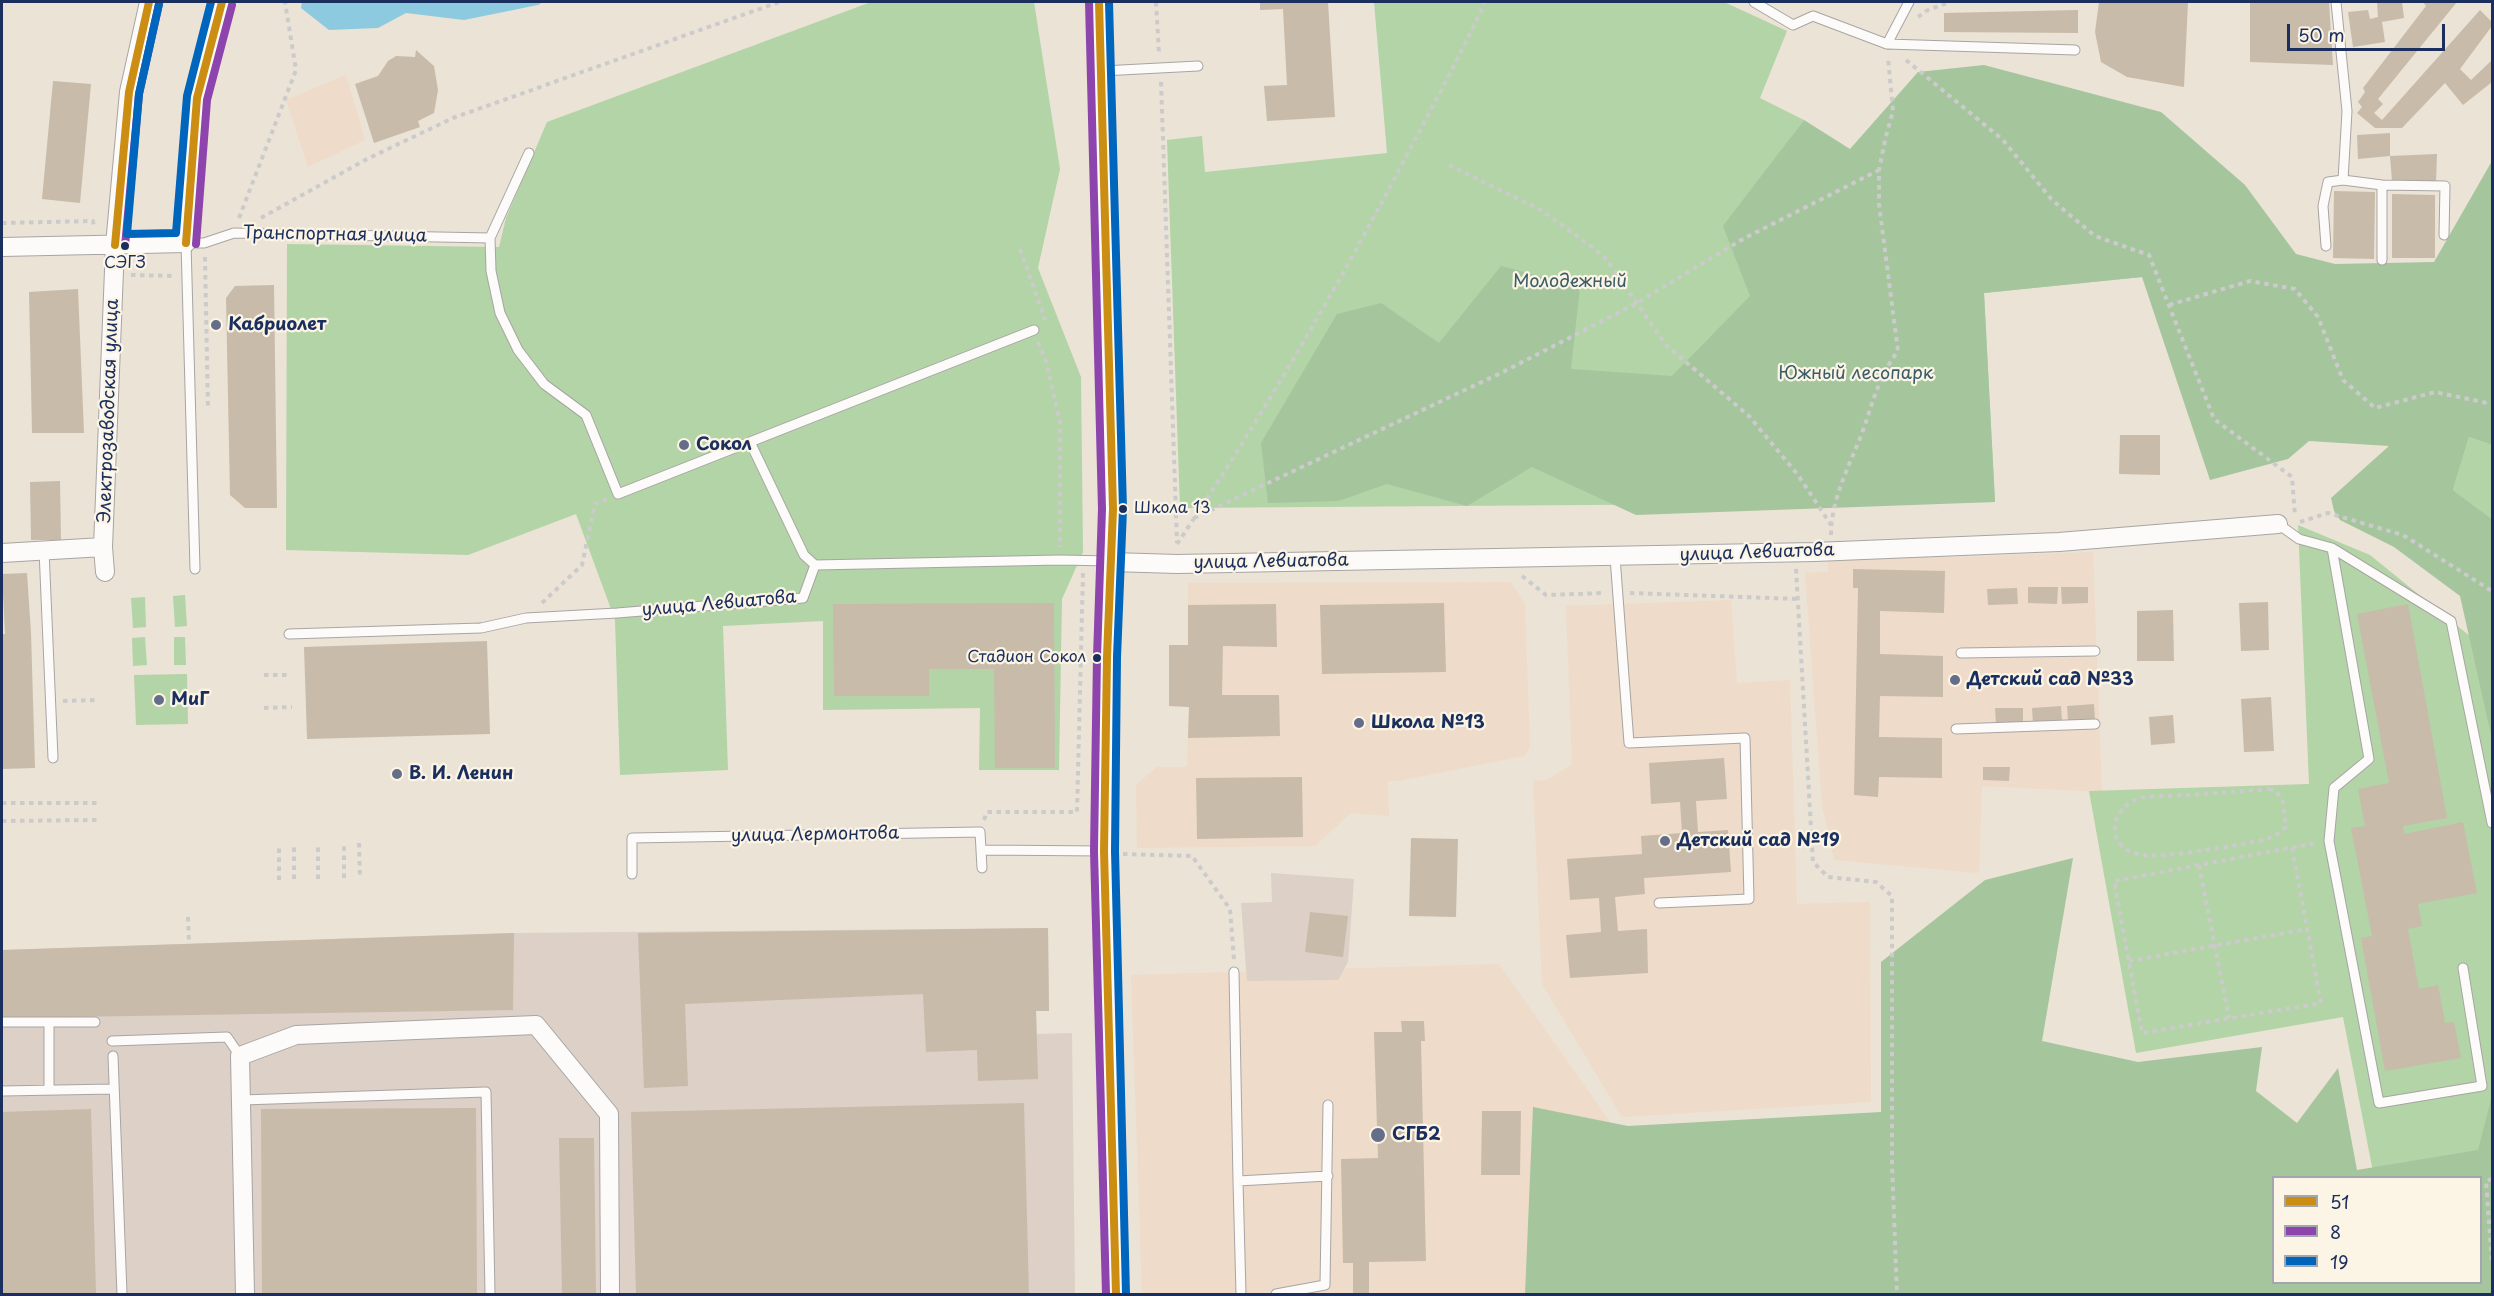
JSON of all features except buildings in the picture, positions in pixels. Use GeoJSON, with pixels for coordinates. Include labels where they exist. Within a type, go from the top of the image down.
{"type":"FeatureCollection","features":[{"type":"Feature","properties":{"kind":"main road"},"geometry":{"type":"LineString","coordinates":[[1100,2],[1113,509],[1107,657],[1113,853],[1116,1294]]}},
{"type":"Feature","properties":{"kind":"street","name":"Электрозаводская улица"},"geometry":{"type":"LineString","coordinates":[[105,572],[103,547],[115,245],[129,92],[149,2]]}},
{"type":"Feature","properties":{"kind":"street"},"geometry":{"type":"LineString","coordinates":[[186,243],[196,98],[222,2]]}},
{"type":"Feature","properties":{"kind":"street","name":"Транспортная улица"},"geometry":{"type":"LineString","coordinates":[[2,247],[186,243]]}},
{"type":"Feature","properties":{"kind":"street","name":"улица Левиатова"},"geometry":{"type":"LineString","coordinates":[[1112,562],[1177,564],[1831,552],[2059,542],[2278,524]]}},
{"type":"Feature","properties":{"kind":"street"},"geometry":{"type":"LineString","coordinates":[[2,552],[103,547]]}},
{"type":"Feature","properties":{"kind":"street"},"geometry":{"type":"LineString","coordinates":[[245,1294],[240,1056],[296,1035],[536,1025],[609,1114],[610,1294]]}},
{"type":"Feature","properties":{"kind":"lane"},"geometry":{"type":"LineString","coordinates":[[1754,2],[1793,25],[1813,16],[1887,44],[2075,50]]}},
{"type":"Feature","properties":{"kind":"lane"},"geometry":{"type":"LineString","coordinates":[[1887,44],[1910,2]]}},
{"type":"Feature","properties":{"kind":"lane"},"geometry":{"type":"LineString","coordinates":[[2336,2],[2347,111],[2343,180]]}},
{"type":"Feature","properties":{"kind":"lane"},"geometry":{"type":"LineString","coordinates":[[1102,72],[1198,66]]}},
{"type":"Feature","properties":{"kind":"lane"},"geometry":{"type":"LineString","coordinates":[[529,153],[490,238],[491,271],[500,312],[518,350],[544,384],[586,415],[618,494],[1034,330]]}},
{"type":"Feature","properties":{"kind":"lane"},"geometry":{"type":"LineString","coordinates":[[2326,246],[2323,206],[2328,182],[2343,180],[2382,185],[2445,186],[2444,235]]}},
{"type":"Feature","properties":{"kind":"lane"},"geometry":{"type":"LineString","coordinates":[[2382,185],[2382,260]]}},
{"type":"Feature","properties":{"kind":"lane","name":"Транспортная улица"},"geometry":{"type":"LineString","coordinates":[[186,243],[204,243],[234,233],[490,238]]}},
{"type":"Feature","properties":{"kind":"lane"},"geometry":{"type":"LineString","coordinates":[[186,243],[195,569]]}},
{"type":"Feature","properties":{"kind":"lane"},"geometry":{"type":"LineString","coordinates":[[750,442],[804,555],[815,565]]}},
{"type":"Feature","properties":{"kind":"lane"},"geometry":{"type":"LineString","coordinates":[[2278,524],[2299,539],[2332,548],[2379,574],[2451,621],[2493,823]]}},
{"type":"Feature","properties":{"kind":"lane"},"geometry":{"type":"LineString","coordinates":[[2332,548],[2369,759],[2334,788],[2329,841],[2379,1103],[2482,1086],[2463,968]]}},
{"type":"Feature","properties":{"kind":"lane"},"geometry":{"type":"LineString","coordinates":[[44,550],[53,758]]}},
{"type":"Feature","properties":{"kind":"lane"},"geometry":{"type":"LineString","coordinates":[[1615,557],[1629,743],[1745,738],[1749,899],[1659,903]]}},
{"type":"Feature","properties":{"kind":"lane","name":"улица Левиатова"},"geometry":{"type":"LineString","coordinates":[[289,634],[481,628],[526,618],[803,598],[815,565],[1060,560],[1112,562]]}},
{"type":"Feature","properties":{"kind":"lane"},"geometry":{"type":"LineString","coordinates":[[1961,653],[2095,651]]}},
{"type":"Feature","properties":{"kind":"lane"},"geometry":{"type":"LineString","coordinates":[[1956,729],[2095,724]]}},
{"type":"Feature","properties":{"kind":"lane"},"geometry":{"type":"LineString","coordinates":[[980,832],[982,868]]}},
{"type":"Feature","properties":{"kind":"lane","name":"улица Лермонтова"},"geometry":{"type":"LineString","coordinates":[[632,874],[632,838],[980,832]]}},
{"type":"Feature","properties":{"kind":"lane"},"geometry":{"type":"LineString","coordinates":[[981,850],[1113,853]]}},
{"type":"Feature","properties":{"kind":"lane"},"geometry":{"type":"LineString","coordinates":[[1234,972],[1241,1294]]}},
{"type":"Feature","properties":{"kind":"lane"},"geometry":{"type":"LineString","coordinates":[[2,1022],[95,1022]]}},
{"type":"Feature","properties":{"kind":"lane"},"geometry":{"type":"LineString","coordinates":[[49,1022],[49,1090]]}},
{"type":"Feature","properties":{"kind":"lane"},"geometry":{"type":"LineString","coordinates":[[112,1041],[227,1037],[240,1056]]}},
{"type":"Feature","properties":{"kind":"lane"},"geometry":{"type":"LineString","coordinates":[[113,1056],[122,1294]]}},
{"type":"Feature","properties":{"kind":"lane"},"geometry":{"type":"LineString","coordinates":[[2,1091],[114,1089]]}},
{"type":"Feature","properties":{"kind":"lane"},"geometry":{"type":"LineString","coordinates":[[242,1100],[486,1092],[490,1294]]}},
{"type":"Feature","properties":{"kind":"lane"},"geometry":{"type":"LineString","coordinates":[[1276,1294],[1325,1285],[1328,1105]]}},
{"type":"Feature","properties":{"kind":"lane"},"geometry":{"type":"LineString","coordinates":[[1238,1181],[1328,1176]]}},
{"type":"Feature","properties":{"kind":"path"},"geometry":{"type":"LineString","coordinates":[[234,233],[296,69],[285,2]]}},
{"type":"Feature","properties":{"kind":"path"},"geometry":{"type":"LineString","coordinates":[[234,233],[367,159],[453,118],[779,2]]}},
{"type":"Feature","properties":{"kind":"path"},"geometry":{"type":"LineString","coordinates":[[1156,2],[1177,544]]}},
{"type":"Feature","properties":{"kind":"path"},"geometry":{"type":"LineString","coordinates":[[1170,548],[1177,544],[1239,451],[1362,239],[1465,45],[1485,2]]}},
{"type":"Feature","properties":{"kind":"path"},"geometry":{"type":"LineString","coordinates":[[1887,44],[1926,11],[1949,2]]}},
{"type":"Feature","properties":{"kind":"path"},"geometry":{"type":"LineString","coordinates":[[1831,552],[1831,525],[1836,501],[1872,399],[1885,368],[1898,351],[1879,204],[1884,140],[1893,111],[1887,44]]}},
{"type":"Feature","properties":{"kind":"path"},"geometry":{"type":"LineString","coordinates":[[1887,44],[2002,140],[2052,200],[2095,236],[2149,255],[2214,419],[2292,477],[2296,524],[2328,513],[2403,535],[2493,591]]}},
{"type":"Feature","properties":{"kind":"path"},"geometry":{"type":"LineString","coordinates":[[1449,165],[1541,210],[1603,255],[1666,345],[1749,416],[1798,475],[1831,525]]}},
{"type":"Feature","properties":{"kind":"path"},"geometry":{"type":"LineString","coordinates":[[1194,518],[1503,372],[1637,303],[1743,238],[1880,170]]}},
{"type":"Feature","properties":{"kind":"path"},"geometry":{"type":"LineString","coordinates":[[1020,249],[1047,324],[1034,330],[1046,361],[1060,423],[1060,560]]}},
{"type":"Feature","properties":{"kind":"path"},"geometry":{"type":"LineString","coordinates":[[114,275],[205,278]]}},
{"type":"Feature","properties":{"kind":"path"},"geometry":{"type":"LineString","coordinates":[[2169,305],[2250,281],[2295,289],[2318,317],[2343,380],[2375,408],[2434,392],[2493,404]]}},
{"type":"Feature","properties":{"kind":"path"},"geometry":{"type":"LineString","coordinates":[[526,618],[582,566],[595,504],[618,494]]}},
{"type":"Feature","properties":{"kind":"path"},"geometry":{"type":"LineString","coordinates":[[1795,553],[1813,862],[1828,877],[1876,882],[1892,896],[1892,1164],[1897,1294]]}},
{"type":"Feature","properties":{"kind":"path"},"geometry":{"type":"LineString","coordinates":[[980,832],[987,812],[1077,812],[1084,560]]}},
{"type":"Feature","properties":{"kind":"path"},"geometry":{"type":"LineString","coordinates":[[1517,573],[1546,595],[1619,593],[1798,599]]}},
{"type":"Feature","properties":{"kind":"path"},"geometry":{"type":"LineString","coordinates":[[264,675],[290,675]]}},
{"type":"Feature","properties":{"kind":"path"},"geometry":{"type":"LineString","coordinates":[[68,701],[95,700]]}},
{"type":"Feature","properties":{"kind":"path"},"geometry":{"type":"LineString","coordinates":[[264,708],[292,707]]}},
{"type":"Feature","properties":{"kind":"path"},"geometry":{"type":"LineString","coordinates":[[2270,789],[2277,792],[2283,802],[2286,815],[2286,827],[2265,840],[2166,855],[2137,854],[2125,848],[2117,839],[2114,826],[2117,814],[2135,799],[2270,789]]}},
{"type":"Feature","properties":{"kind":"path"},"geometry":{"type":"LineString","coordinates":[[2,803],[98,803]]}},
{"type":"Feature","properties":{"kind":"path"},"geometry":{"type":"LineString","coordinates":[[2,820],[99,820]]}},
{"type":"Feature","properties":{"kind":"path"},"geometry":{"type":"LineString","coordinates":[[2292,848],[2321,1004],[2142,1033],[2114,881],[2329,841]]}},
{"type":"Feature","properties":{"kind":"path"},"geometry":{"type":"LineString","coordinates":[[344,843],[344,878]]}},
{"type":"Feature","properties":{"kind":"path"},"geometry":{"type":"LineString","coordinates":[[359,843],[360,878]]}},
{"type":"Feature","properties":{"kind":"path"},"geometry":{"type":"LineString","coordinates":[[294,844],[294,879]]}},
{"type":"Feature","properties":{"kind":"path"},"geometry":{"type":"LineString","coordinates":[[318,844],[318,879]]}},
{"type":"Feature","properties":{"kind":"path"},"geometry":{"type":"LineString","coordinates":[[279,845],[279,880]]}},
{"type":"Feature","properties":{"kind":"path"},"geometry":{"type":"LineString","coordinates":[[1113,853],[1192,856],[1230,909],[1234,972]]}},
{"type":"Feature","properties":{"kind":"path"},"geometry":{"type":"LineString","coordinates":[[2199,865],[2229,1018]]}},
{"type":"Feature","properties":{"kind":"path"},"geometry":{"type":"LineString","coordinates":[[188,917],[189,944]]}},
{"type":"Feature","properties":{"kind":"path"},"geometry":{"type":"LineString","coordinates":[[2129,961],[2307,929]]}},
{"type":"Feature","properties":{"kind":"path"},"geometry":{"type":"LineString","coordinates":[[2493,1179],[2486,1181],[2493,1264]]}},
{"type":"Feature","properties":{"kind":"shaded area"},"geometry":{"type":"Polygon","coordinates":[[[346,75],[365,140],[308,167],[286,100],[346,75]]]}},
{"type":"Feature","properties":{"kind":"shaded area","name":"Детский сад №33"},"geometry":{"type":"Polygon","coordinates":[[[2093,552],[2102,792],[1982,786],[1979,873],[1834,860],[1822,806],[1805,573],[1828,572],[1828,558],[1962,557],[2093,552]]]}},
{"type":"Feature","properties":{"kind":"shaded area","name":"Школа №13"},"geometry":{"type":"Polygon","coordinates":[[[1511,582],[1525,604],[1530,747],[1524,756],[1398,781],[1388,781],[1389,816],[1351,813],[1315,846],[1137,848],[1136,785],[1157,767],[1187,767],[1189,707],[1169,706],[1169,645],[1188,645],[1188,583],[1511,582]]]}},
{"type":"Feature","properties":{"kind":"shaded area","name":"Детский сад №19"},"geometry":{"type":"Polygon","coordinates":[[[1731,600],[1737,683],[1790,680],[1797,904],[1870,902],[1871,1102],[1622,1117],[1542,984],[1533,781],[1547,780],[1572,764],[1566,606],[1731,600]]]}},
{"type":"Feature","properties":{"kind":"shaded area"},"geometry":{"type":"Polygon","coordinates":[[[1271,873],[1354,879],[1348,962],[1338,980],[1247,981],[1241,903],[1272,902],[1271,873]]]}},
{"type":"Feature","properties":{"kind":"shaded area"},"geometry":{"type":"Polygon","coordinates":[[[1048,928],[1049,1011],[1036,1011],[1037,1034],[1072,1033],[1075,1294],[2,1294],[2,950],[514,933],[1048,928]]]}},
{"type":"Feature","properties":{"kind":"shaded area","name":"СГБ2"},"geometry":{"type":"Polygon","coordinates":[[[1499,964],[1731,1294],[1142,1294],[1131,975],[1499,964]]]}},
{"type":"Feature","properties":{"kind":"green space","name":"Сокол"},"geometry":{"type":"Polygon","coordinates":[[[871,2],[1034,2],[1060,169],[1038,268],[1081,377],[1083,552],[1062,599],[1059,770],[979,770],[980,708],[823,710],[823,621],[723,626],[728,770],[620,775],[615,620],[576,514],[468,555],[286,550],[287,244],[499,247],[506,218],[547,122],[871,2]]]}},
{"type":"Feature","properties":{"kind":"green space","name":"Молодежный"},"geometry":{"type":"Polygon","coordinates":[[[1374,2],[1724,2],[1787,31],[1760,98],[1804,120],[1791,137],[2142,277],[1984,293],[1995,502],[1180,508],[1167,140],[1202,136],[1205,172],[1387,153],[1374,2]]]}},
{"type":"Feature","properties":{"kind":"green space","name":"Южный лесопарк"},"geometry":{"type":"Polygon","coordinates":[[[1984,65],[2161,112],[2245,185],[2296,254],[2335,264],[2434,262],[2492,161],[2492,445],[2469,437],[2453,490],[2492,519],[2492,739],[2460,596],[2394,547],[2340,520],[2334,511],[2331,498],[2389,446],[2309,441],[2288,459],[2210,480],[2142,277],[1984,293],[1995,502],[1636,515],[1532,467],[1467,506],[1387,484],[1338,501],[1268,503],[1261,443],[1337,314],[1381,303],[1439,343],[1501,266],[1580,287],[1571,369],[1672,376],[1750,296],[1723,226],[1804,120],[1850,149],[1918,72],[1984,65]]]}},
{"type":"Feature","properties":{"kind":"green space"},"geometry":{"type":"Polygon","coordinates":[[[2469,437],[2492,445],[2492,519],[2453,490],[2469,437]]]}},
{"type":"Feature","properties":{"kind":"green space"},"geometry":{"type":"Polygon","coordinates":[[[2298,525],[2370,555],[2492,654],[2492,1163],[2374,1176],[2343,1017],[2136,1053],[2089,791],[2309,784],[2298,525]]]}},
{"type":"Feature","properties":{"kind":"green space"},"geometry":{"type":"Polygon","coordinates":[[[185,595],[187,626],[175,627],[173,596],[185,595]]]}},
{"type":"Feature","properties":{"kind":"green space"},"geometry":{"type":"Polygon","coordinates":[[[145,597],[146,627],[133,628],[131,598],[145,597]]]}},
{"type":"Feature","properties":{"kind":"green space"},"geometry":{"type":"Polygon","coordinates":[[[145,637],[147,665],[133,666],[132,638],[145,637]]]}},
{"type":"Feature","properties":{"kind":"green space"},"geometry":{"type":"Polygon","coordinates":[[[174,637],[185,637],[186,665],[174,665],[174,637]]]}},
{"type":"Feature","properties":{"kind":"green space"},"geometry":{"type":"Polygon","coordinates":[[[187,674],[188,724],[136,725],[134,675],[187,674]]]}},
{"type":"Feature","properties":{"kind":"green space"},"geometry":{"type":"Polygon","coordinates":[[[2073,858],[2042,1041],[2138,1062],[2262,1047],[2256,1091],[2297,1123],[2338,1068],[2357,1170],[2478,1150],[2492,1096],[2492,1294],[1525,1294],[1533,1107],[1628,1126],[1881,1112],[1881,962],[1985,880],[2073,858]]]}},
{"type":"Feature","properties":{"kind":"water"},"geometry":{"type":"Polygon","coordinates":[[[302,2],[543,2],[538,5],[464,20],[406,13],[378,28],[329,30],[301,8],[302,2]]]}},
{"type":"Feature","properties":{"kind":"transit line","name":"51"},"geometry":{"type":"LineString","coordinates":[[115,245],[129,92],[149,2]]}},
{"type":"Feature","properties":{"kind":"transit line","name":"19"},"geometry":{"type":"LineString","coordinates":[[159,4],[139,94],[127,234],[176,233],[187,96],[211,2]]}},
{"type":"Feature","properties":{"kind":"transit line","name":"51"},"geometry":{"type":"LineString","coordinates":[[186,243],[197,98],[222,2]]}},
{"type":"Feature","properties":{"kind":"transit line","name":"8"},"geometry":{"type":"LineString","coordinates":[[1089,2],[1102,509],[1094,851],[1106,1294]]}},
{"type":"Feature","properties":{"kind":"transit line","name":"51"},"geometry":{"type":"LineString","coordinates":[[1099,2],[1113,509],[1107,657],[1104,851],[1116,1294]]}},
{"type":"Feature","properties":{"kind":"transit line","name":"19"},"geometry":{"type":"LineString","coordinates":[[1109,2],[1123,509],[1117,657],[1115,851],[1126,1294]]}},
{"type":"Feature","properties":{"kind":"transit line","name":"8"},"geometry":{"type":"LineString","coordinates":[[125,246],[139,94],[159,4]]}},
{"type":"Feature","properties":{"kind":"transit line","name":"8"},"geometry":{"type":"LineString","coordinates":[[196,244],[207,100],[232,5]]}},
{"type":"Feature","properties":{"kind":"place","name":"СЭГЗ"},"geometry":{"type":"Point","coordinates":[125,246]}},
{"type":"Feature","properties":{"kind":"place","name":"Кабриолет"},"geometry":{"type":"Point","coordinates":[216,325]}},
{"type":"Feature","properties":{"kind":"place","name":"Сокол"},"geometry":{"type":"Point","coordinates":[684,445]}},
{"type":"Feature","properties":{"kind":"place","name":"Школа 13"},"geometry":{"type":"Point","coordinates":[1123,509]}},
{"type":"Feature","properties":{"kind":"place","name":"Стадион Сокол"},"geometry":{"type":"Point","coordinates":[1097,658]}},
{"type":"Feature","properties":{"kind":"place","name":"Детский сад №33"},"geometry":{"type":"Point","coordinates":[1955,680]}},
{"type":"Feature","properties":{"kind":"place","name":"МиГ"},"geometry":{"type":"Point","coordinates":[159,700]}},
{"type":"Feature","properties":{"kind":"place","name":"Школа №13"},"geometry":{"type":"Point","coordinates":[1359,723]}},
{"type":"Feature","properties":{"kind":"place","name":"В. И. Ленин"},"geometry":{"type":"Point","coordinates":[397,774]}},
{"type":"Feature","properties":{"kind":"place","name":"Детский сад №19"},"geometry":{"type":"Point","coordinates":[1665,841]}},
{"type":"Feature","properties":{"kind":"place","name":"СГБ2"},"geometry":{"type":"Point","coordinates":[1378,1135]}}]}
